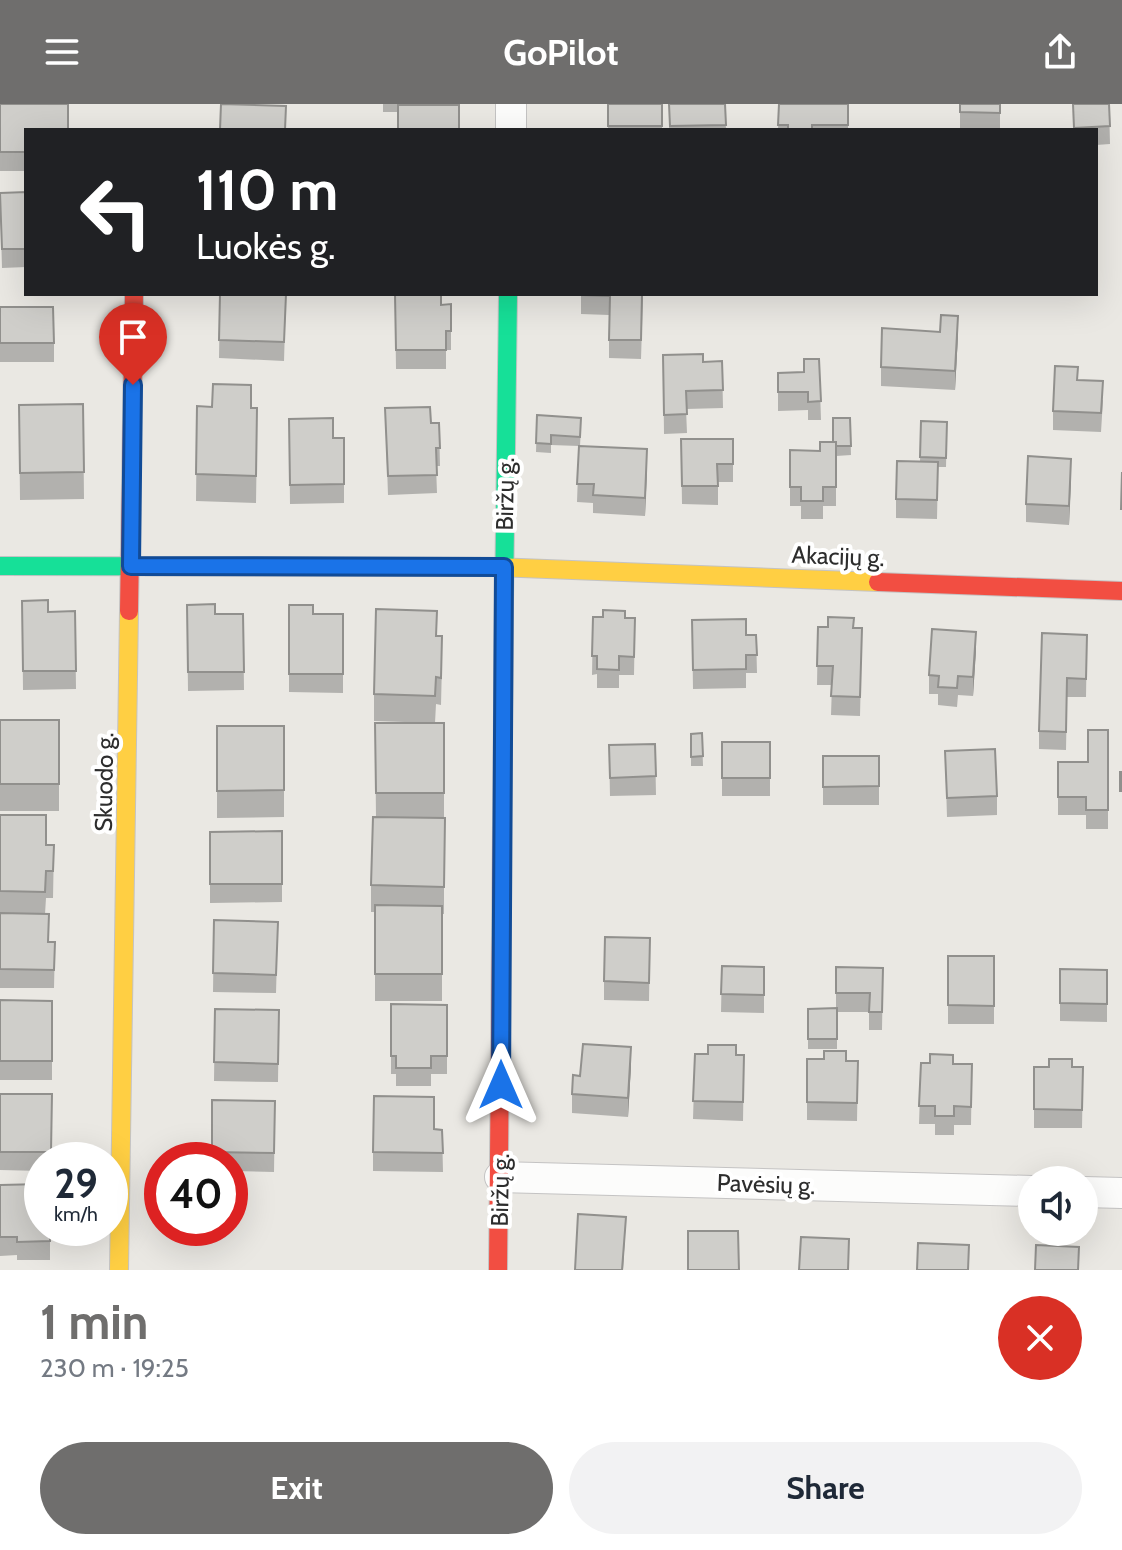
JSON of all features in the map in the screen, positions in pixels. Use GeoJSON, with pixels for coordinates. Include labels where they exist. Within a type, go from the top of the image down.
{"type":"FeatureCollection","features":[{"type":"Feature","properties":{"kind":"street"},"geometry":{"type":"LineString","coordinates":[[511,104],[511,128]]}},
{"type":"Feature","properties":{"kind":"street","name":"Skuodo g."},"geometry":{"type":"LineString","coordinates":[[119,1270],[134,296]]}},
{"type":"Feature","properties":{"kind":"street","name":"Biržų g."},"geometry":{"type":"LineString","coordinates":[[498,1270],[508,296]]}},
{"type":"Feature","properties":{"kind":"street","name":"Akacijų g."},"geometry":{"type":"LineString","coordinates":[[0,566],[504,567],[1122,591]]}},
{"type":"Feature","properties":{"kind":"street","name":"Pavėsių g."},"geometry":{"type":"LineString","coordinates":[[500,1177],[1018,1191]]}},
{"type":"Feature","properties":{"kind":"street"},"geometry":{"type":"LineString","coordinates":[[1098,1192],[1122,1193]]}},
{"type":"Feature","properties":{"kind":"building"},"geometry":{"type":"Polygon","coordinates":[[[0,104],[68,104],[68,128],[24,128],[24,152],[0,152],[0,104]]]}},
{"type":"Feature","properties":{"kind":"building"},"geometry":{"type":"Polygon","coordinates":[[[221,104],[286,106],[285,128],[220,128],[221,104]]]}},
{"type":"Feature","properties":{"kind":"building"},"geometry":{"type":"Polygon","coordinates":[[[608,104],[662,104],[662,126],[608,126],[608,104]]]}},
{"type":"Feature","properties":{"kind":"building"},"geometry":{"type":"Polygon","coordinates":[[[669,104],[725,104],[726,125],[670,126],[669,104]]]}},
{"type":"Feature","properties":{"kind":"building"},"geometry":{"type":"Polygon","coordinates":[[[779,104],[848,104],[848,125],[788,128],[788,125],[778,125],[779,104]]]}},
{"type":"Feature","properties":{"kind":"building"},"geometry":{"type":"Polygon","coordinates":[[[960,104],[1000,104],[1000,113],[960,112],[960,104]]]}},
{"type":"Feature","properties":{"kind":"building"},"geometry":{"type":"Polygon","coordinates":[[[1073,104],[1109,104],[1110,126],[1074,128],[1073,104]]]}},
{"type":"Feature","properties":{"kind":"building"},"geometry":{"type":"Polygon","coordinates":[[[398,105],[459,105],[459,128],[398,128],[398,105]]]}},
{"type":"Feature","properties":{"kind":"building"},"geometry":{"type":"Polygon","coordinates":[[[24,192],[24,249],[2,249],[0,193],[24,192]]]}},
{"type":"Feature","properties":{"kind":"building"},"geometry":{"type":"Polygon","coordinates":[[[220,296],[286,296],[284,342],[219,340],[220,296]]]}},
{"type":"Feature","properties":{"kind":"building"},"geometry":{"type":"Polygon","coordinates":[[[395,296],[441,296],[441,305],[451,304],[451,331],[446,331],[446,350],[396,350],[395,296]]]}},
{"type":"Feature","properties":{"kind":"building"},"geometry":{"type":"Polygon","coordinates":[[[610,296],[642,296],[641,340],[609,340],[610,296]]]}},
{"type":"Feature","properties":{"kind":"building"},"geometry":{"type":"Polygon","coordinates":[[[0,307],[53,307],[54,343],[0,343],[0,307]]]}},
{"type":"Feature","properties":{"kind":"building"},"geometry":{"type":"Polygon","coordinates":[[[941,315],[958,316],[955,371],[881,367],[882,328],[940,332],[941,315]]]}},
{"type":"Feature","properties":{"kind":"building"},"geometry":{"type":"Polygon","coordinates":[[[703,354],[703,362],[722,361],[723,390],[686,391],[687,414],[664,415],[663,355],[703,354]]]}},
{"type":"Feature","properties":{"kind":"building"},"geometry":{"type":"Polygon","coordinates":[[[804,359],[819,359],[821,401],[808,402],[808,392],[778,392],[778,373],[804,372],[804,359]]]}},
{"type":"Feature","properties":{"kind":"building"},"geometry":{"type":"Polygon","coordinates":[[[1055,366],[1078,367],[1077,380],[1103,381],[1101,413],[1053,411],[1055,366]]]}},
{"type":"Feature","properties":{"kind":"building"},"geometry":{"type":"Polygon","coordinates":[[[213,384],[251,385],[251,408],[257,408],[256,476],[196,474],[197,406],[212,407],[213,384]]]}},
{"type":"Feature","properties":{"kind":"building"},"geometry":{"type":"Polygon","coordinates":[[[83,404],[84,472],[20,473],[19,405],[83,404]]]}},
{"type":"Feature","properties":{"kind":"building"},"geometry":{"type":"Polygon","coordinates":[[[430,407],[431,423],[439,423],[437,475],[388,476],[385,408],[430,407]]]}},
{"type":"Feature","properties":{"kind":"building"},"geometry":{"type":"Polygon","coordinates":[[[537,415],[581,418],[580,437],[551,435],[551,444],[536,443],[537,415]]]}},
{"type":"Feature","properties":{"kind":"building"},"geometry":{"type":"Polygon","coordinates":[[[333,418],[333,438],[344,438],[344,484],[290,485],[289,419],[333,418]]]}},
{"type":"Feature","properties":{"kind":"building"},"geometry":{"type":"Polygon","coordinates":[[[833,418],[850,418],[851,446],[836,446],[833,442],[833,418]]]}},
{"type":"Feature","properties":{"kind":"building"},"geometry":{"type":"Polygon","coordinates":[[[921,421],[947,422],[946,458],[920,457],[921,421]]]}},
{"type":"Feature","properties":{"kind":"building"},"geometry":{"type":"Polygon","coordinates":[[[681,439],[733,439],[733,464],[717,464],[718,486],[682,486],[681,439]]]}},
{"type":"Feature","properties":{"kind":"building"},"geometry":{"type":"Polygon","coordinates":[[[820,442],[836,442],[836,487],[823,487],[823,501],[801,501],[801,487],[790,487],[790,450],[820,451],[820,442]]]}},
{"type":"Feature","properties":{"kind":"building"},"geometry":{"type":"Polygon","coordinates":[[[579,446],[647,449],[645,498],[593,495],[594,484],[577,484],[579,446]]]}},
{"type":"Feature","properties":{"kind":"building"},"geometry":{"type":"Polygon","coordinates":[[[1028,456],[1071,459],[1069,506],[1026,504],[1028,456]]]}},
{"type":"Feature","properties":{"kind":"building"},"geometry":{"type":"Polygon","coordinates":[[[897,461],[938,462],[937,500],[896,499],[897,461]]]}},
{"type":"Feature","properties":{"kind":"building"},"geometry":{"type":"Polygon","coordinates":[[[48,600],[48,612],[75,611],[76,671],[23,671],[22,601],[48,600]]]}},
{"type":"Feature","properties":{"kind":"building"},"geometry":{"type":"Polygon","coordinates":[[[215,604],[215,614],[243,614],[244,672],[188,672],[187,605],[215,604]]]}},
{"type":"Feature","properties":{"kind":"building"},"geometry":{"type":"Polygon","coordinates":[[[289,605],[313,605],[313,614],[343,614],[343,674],[289,674],[289,605]]]}},
{"type":"Feature","properties":{"kind":"building"},"geometry":{"type":"Polygon","coordinates":[[[376,609],[437,611],[436,636],[442,636],[441,678],[436,677],[435,696],[374,694],[376,609]]]}},
{"type":"Feature","properties":{"kind":"building"},"geometry":{"type":"Polygon","coordinates":[[[603,610],[625,611],[625,618],[635,618],[634,657],[619,656],[619,670],[597,669],[597,656],[592,656],[593,617],[603,617],[603,610]]]}},
{"type":"Feature","properties":{"kind":"building"},"geometry":{"type":"Polygon","coordinates":[[[828,617],[854,618],[853,628],[862,628],[860,697],[831,696],[833,666],[817,666],[818,627],[828,627],[828,617]]]}},
{"type":"Feature","properties":{"kind":"building"},"geometry":{"type":"Polygon","coordinates":[[[746,619],[746,635],[756,635],[757,655],[746,655],[746,669],[693,670],[692,620],[746,619]]]}},
{"type":"Feature","properties":{"kind":"building"},"geometry":{"type":"Polygon","coordinates":[[[932,629],[976,632],[973,677],[958,676],[957,688],[938,687],[939,676],[929,675],[932,629]]]}},
{"type":"Feature","properties":{"kind":"building"},"geometry":{"type":"Polygon","coordinates":[[[1042,633],[1087,635],[1086,679],[1067,678],[1066,732],[1039,731],[1042,633]]]}},
{"type":"Feature","properties":{"kind":"building"},"geometry":{"type":"Polygon","coordinates":[[[0,720],[59,720],[59,784],[0,784],[0,720]]]}},
{"type":"Feature","properties":{"kind":"building"},"geometry":{"type":"Polygon","coordinates":[[[375,723],[444,723],[444,793],[376,793],[375,723]]]}},
{"type":"Feature","properties":{"kind":"building"},"geometry":{"type":"Polygon","coordinates":[[[217,726],[284,726],[284,790],[217,791],[217,726]]]}},
{"type":"Feature","properties":{"kind":"building"},"geometry":{"type":"Polygon","coordinates":[[[1088,730],[1108,730],[1108,810],[1086,810],[1086,797],[1058,797],[1058,762],[1088,762],[1088,730]]]}},
{"type":"Feature","properties":{"kind":"building"},"geometry":{"type":"Polygon","coordinates":[[[702,733],[703,756],[691,757],[691,734],[702,733]]]}},
{"type":"Feature","properties":{"kind":"building"},"geometry":{"type":"Polygon","coordinates":[[[722,742],[770,742],[770,778],[722,778],[722,742]]]}},
{"type":"Feature","properties":{"kind":"building"},"geometry":{"type":"Polygon","coordinates":[[[655,744],[656,776],[610,778],[609,745],[655,744]]]}},
{"type":"Feature","properties":{"kind":"building"},"geometry":{"type":"Polygon","coordinates":[[[995,749],[997,796],[947,798],[945,751],[995,749]]]}},
{"type":"Feature","properties":{"kind":"building"},"geometry":{"type":"Polygon","coordinates":[[[823,756],[879,756],[879,786],[823,787],[823,756]]]}},
{"type":"Feature","properties":{"kind":"building"},"geometry":{"type":"Polygon","coordinates":[[[0,815],[46,815],[46,845],[54,845],[53,871],[46,871],[45,892],[0,891],[0,815]]]}},
{"type":"Feature","properties":{"kind":"building"},"geometry":{"type":"Polygon","coordinates":[[[373,817],[445,818],[444,887],[371,885],[373,817]]]}},
{"type":"Feature","properties":{"kind":"building"},"geometry":{"type":"Polygon","coordinates":[[[282,831],[282,884],[210,884],[210,832],[282,831]]]}},
{"type":"Feature","properties":{"kind":"building"},"geometry":{"type":"Polygon","coordinates":[[[375,905],[442,906],[442,974],[375,974],[375,905]]]}},
{"type":"Feature","properties":{"kind":"building"},"geometry":{"type":"Polygon","coordinates":[[[0,913],[49,914],[48,942],[55,942],[54,970],[0,969],[0,913]]]}},
{"type":"Feature","properties":{"kind":"building"},"geometry":{"type":"Polygon","coordinates":[[[214,920],[278,922],[276,975],[213,973],[214,920]]]}},
{"type":"Feature","properties":{"kind":"building"},"geometry":{"type":"Polygon","coordinates":[[[605,937],[650,938],[649,983],[604,981],[605,937]]]}},
{"type":"Feature","properties":{"kind":"building"},"geometry":{"type":"Polygon","coordinates":[[[948,956],[994,956],[994,1006],[948,1005],[948,956]]]}},
{"type":"Feature","properties":{"kind":"building"},"geometry":{"type":"Polygon","coordinates":[[[722,966],[764,967],[764,995],[721,994],[722,966]]]}},
{"type":"Feature","properties":{"kind":"building"},"geometry":{"type":"Polygon","coordinates":[[[836,967],[883,968],[882,1012],[869,1012],[870,993],[836,993],[836,967]]]}},
{"type":"Feature","properties":{"kind":"building"},"geometry":{"type":"Polygon","coordinates":[[[1060,969],[1107,970],[1107,1004],[1060,1003],[1060,969]]]}},
{"type":"Feature","properties":{"kind":"building"},"geometry":{"type":"Polygon","coordinates":[[[0,1000],[52,1001],[52,1061],[0,1061],[0,1000]]]}},
{"type":"Feature","properties":{"kind":"building"},"geometry":{"type":"Polygon","coordinates":[[[391,1004],[447,1005],[447,1056],[431,1056],[431,1068],[396,1068],[396,1056],[391,1056],[391,1004]]]}},
{"type":"Feature","properties":{"kind":"building"},"geometry":{"type":"Polygon","coordinates":[[[837,1008],[837,1039],[808,1039],[808,1009],[837,1008]]]}},
{"type":"Feature","properties":{"kind":"building"},"geometry":{"type":"Polygon","coordinates":[[[215,1009],[279,1010],[278,1064],[214,1062],[215,1009]]]}},
{"type":"Feature","properties":{"kind":"building"},"geometry":{"type":"Polygon","coordinates":[[[583,1044],[631,1047],[628,1098],[572,1094],[573,1075],[580,1076],[583,1044]]]}},
{"type":"Feature","properties":{"kind":"building"},"geometry":{"type":"Polygon","coordinates":[[[708,1045],[736,1045],[736,1055],[744,1055],[743,1102],[693,1101],[695,1054],[708,1054],[708,1045]]]}},
{"type":"Feature","properties":{"kind":"building"},"geometry":{"type":"Polygon","coordinates":[[[824,1051],[846,1051],[846,1061],[858,1061],[857,1103],[807,1102],[807,1059],[824,1059],[824,1051]]]}},
{"type":"Feature","properties":{"kind":"building"},"geometry":{"type":"Polygon","coordinates":[[[930,1054],[953,1055],[953,1064],[972,1064],[971,1107],[954,1106],[954,1116],[935,1116],[935,1106],[919,1106],[921,1063],[930,1063],[930,1054]]]}},
{"type":"Feature","properties":{"kind":"building"},"geometry":{"type":"Polygon","coordinates":[[[1049,1059],[1072,1059],[1072,1067],[1083,1067],[1082,1110],[1034,1109],[1034,1067],[1049,1067],[1049,1059]]]}},
{"type":"Feature","properties":{"kind":"building"},"geometry":{"type":"Polygon","coordinates":[[[0,1094],[52,1094],[51,1142],[24,1142],[24,1152],[0,1152],[0,1094]]]}},
{"type":"Feature","properties":{"kind":"building"},"geometry":{"type":"Polygon","coordinates":[[[374,1096],[434,1097],[434,1129],[442,1130],[443,1153],[373,1152],[374,1096]]]}},
{"type":"Feature","properties":{"kind":"building"},"geometry":{"type":"Polygon","coordinates":[[[212,1100],[275,1101],[274,1153],[248,1153],[248,1142],[212,1142],[212,1100]]]}},
{"type":"Feature","properties":{"kind":"building"},"geometry":{"type":"Polygon","coordinates":[[[24,1184],[24,1242],[17,1242],[17,1237],[0,1237],[0,1185],[24,1184]]]}},
{"type":"Feature","properties":{"kind":"building"},"geometry":{"type":"Polygon","coordinates":[[[578,1214],[626,1217],[622,1270],[575,1270],[578,1214]]]}},
{"type":"Feature","properties":{"kind":"building"},"geometry":{"type":"Polygon","coordinates":[[[688,1231],[738,1231],[739,1270],[688,1270],[688,1231]]]}},
{"type":"Feature","properties":{"kind":"building"},"geometry":{"type":"Polygon","coordinates":[[[801,1237],[849,1239],[848,1270],[799,1270],[801,1237]]]}},
{"type":"Feature","properties":{"kind":"building"},"geometry":{"type":"Polygon","coordinates":[[[918,1243],[969,1245],[968,1270],[917,1270],[918,1243]]]}},
{"type":"Feature","properties":{"kind":"building"},"geometry":{"type":"Polygon","coordinates":[[[1036,1246],[1079,1247],[1078,1270],[1035,1270],[1036,1246]]]}},
{"type":"Feature","properties":{"kind":"traffic: fast"},"geometry":{"type":"LineString","coordinates":[[504,601],[508,296]]}},
{"type":"Feature","properties":{"kind":"traffic: fast"},"geometry":{"type":"LineString","coordinates":[[0,566],[494,567]]}},
{"type":"Feature","properties":{"kind":"traffic: slow"},"geometry":{"type":"LineString","coordinates":[[494,567],[878,582]]}},
{"type":"Feature","properties":{"kind":"traffic: slow"},"geometry":{"type":"LineString","coordinates":[[119,1270],[129,611]]}},
{"type":"Feature","properties":{"kind":"traffic: jam"},"geometry":{"type":"LineString","coordinates":[[129,611],[134,296]]}},
{"type":"Feature","properties":{"kind":"traffic: jam"},"geometry":{"type":"LineString","coordinates":[[878,582],[1122,591]]}},
{"type":"Feature","properties":{"kind":"traffic: jam"},"geometry":{"type":"LineString","coordinates":[[498,1270],[504,601]]}},
{"type":"Feature","properties":{"kind":"route"},"geometry":{"type":"LineString","coordinates":[[133,385],[131,566],[504,567],[501,1085]]}}]}
